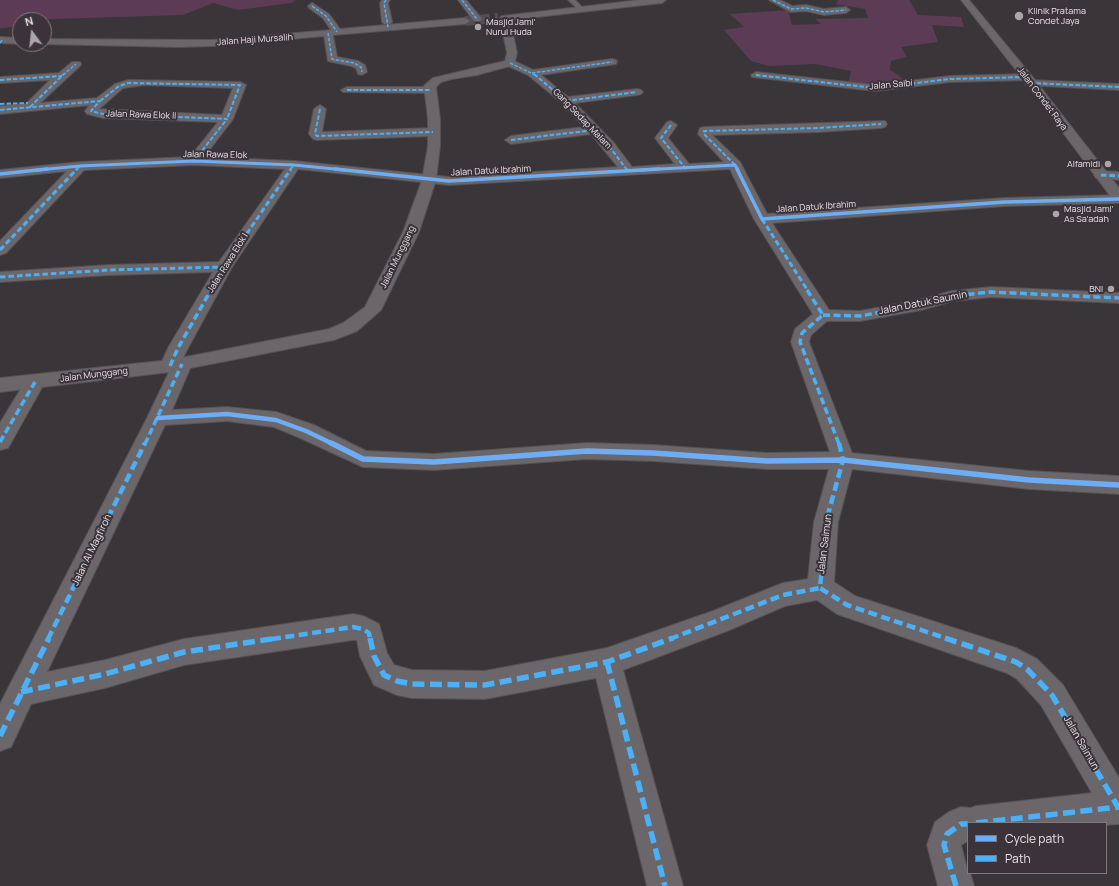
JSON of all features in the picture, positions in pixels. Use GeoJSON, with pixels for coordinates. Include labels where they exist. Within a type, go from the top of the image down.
{"type":"FeatureCollection","features":[{"type":"Feature","properties":{"kind":"street"},"geometry":{"type":"LineString","coordinates":[[386,0],[384,3],[388,25]]}},
{"type":"Feature","properties":{"kind":"street"},"geometry":{"type":"LineString","coordinates":[[462,0],[477,19]]}},
{"type":"Feature","properties":{"kind":"street"},"geometry":{"type":"LineString","coordinates":[[347,90],[430,90],[430,86],[437,80],[510,63],[512,53],[501,18],[576,4],[662,0]]}},
{"type":"Feature","properties":{"kind":"street"},"geometry":{"type":"LineString","coordinates":[[773,0],[791,9],[806,8],[824,12],[846,10]]}},
{"type":"Feature","properties":{"kind":"street","name":"Jalan Condet Raya"},"geometry":{"type":"LineString","coordinates":[[965,0],[1029,80],[1119,198]]}},
{"type":"Feature","properties":{"kind":"street"},"geometry":{"type":"LineString","coordinates":[[312,6],[326,16],[333,33],[332,59],[354,63],[360,67],[362,72]]}},
{"type":"Feature","properties":{"kind":"street","name":"Jalan Haji Mursalih"},"geometry":{"type":"LineString","coordinates":[[52,42],[179,44],[333,33],[388,25],[465,21]]}},
{"type":"Feature","properties":{"kind":"street"},"geometry":{"type":"LineString","coordinates":[[1,41],[12,41]]}},
{"type":"Feature","properties":{"kind":"street"},"geometry":{"type":"LineString","coordinates":[[532,73],[612,62]]}},
{"type":"Feature","properties":{"kind":"street","name":"Gang Sedap Malam"},"geometry":{"type":"LineString","coordinates":[[510,63],[532,73],[566,100],[594,130],[628,171]]}},
{"type":"Feature","properties":{"kind":"street"},"geometry":{"type":"LineString","coordinates":[[32,105],[76,64]]}},
{"type":"Feature","properties":{"kind":"street","name":"Jalan Saibi"},"geometry":{"type":"LineString","coordinates":[[756,75],[875,88],[979,78],[1029,80],[1119,87]]}},
{"type":"Feature","properties":{"kind":"street"},"geometry":{"type":"LineString","coordinates":[[0,80],[62,76]]}},
{"type":"Feature","properties":{"kind":"street"},"geometry":{"type":"LineString","coordinates":[[100,101],[119,86],[128,83],[144,82],[240,85],[227,119],[194,161]]}},
{"type":"Feature","properties":{"kind":"street","name":"Jalan Munggang"},"geometry":{"type":"LineString","coordinates":[[0,385],[176,365],[334,334],[357,322],[372,310],[411,232],[429,180],[433,162],[434,119],[430,90]]}},
{"type":"Feature","properties":{"kind":"street"},"geometry":{"type":"LineString","coordinates":[[566,100],[637,92]]}},
{"type":"Feature","properties":{"kind":"street","name":"Jalan Rawa Elok II"},"geometry":{"type":"LineString","coordinates":[[2,107],[100,101]]}},
{"type":"Feature","properties":{"kind":"street","name":"Jalan Rawa Elok II"},"geometry":{"type":"LineString","coordinates":[[100,101],[91,111],[104,114],[227,119]]}},
{"type":"Feature","properties":{"kind":"street"},"geometry":{"type":"LineString","coordinates":[[320,108],[315,134],[317,136],[433,132]]}},
{"type":"Feature","properties":{"kind":"street"},"geometry":{"type":"LineString","coordinates":[[735,165],[704,134],[704,131],[818,128],[882,124]]}},
{"type":"Feature","properties":{"kind":"street"},"geometry":{"type":"LineString","coordinates":[[671,125],[668,132],[661,138],[686,169]]}},
{"type":"Feature","properties":{"kind":"street"},"geometry":{"type":"LineString","coordinates":[[511,140],[594,130]]}},
{"type":"Feature","properties":{"kind":"street","name":"Jalan Rawa Elok"},"geometry":{"type":"LineString","coordinates":[[0,174],[80,166],[194,161],[294,165],[429,180]]}},
{"type":"Feature","properties":{"kind":"street","name":"Jalan Rawa Elok I"},"geometry":{"type":"LineString","coordinates":[[176,365],[178,348],[224,267],[294,165]]}},
{"type":"Feature","properties":{"kind":"street","name":"Jalan Datuk Ibrahim"},"geometry":{"type":"LineString","coordinates":[[429,180],[449,181],[494,179],[735,165],[762,220],[1005,202],[1119,198]]}},
{"type":"Feature","properties":{"kind":"street"},"geometry":{"type":"LineString","coordinates":[[0,250],[80,166]]}},
{"type":"Feature","properties":{"kind":"street"},"geometry":{"type":"LineString","coordinates":[[1101,175],[1119,176]]}},
{"type":"Feature","properties":{"kind":"street"},"geometry":{"type":"LineString","coordinates":[[762,220],[823,315]]}},
{"type":"Feature","properties":{"kind":"street"},"geometry":{"type":"LineString","coordinates":[[0,277],[109,270],[224,267]]}},
{"type":"Feature","properties":{"kind":"street","name":"Jalan Datuk Saumin"},"geometry":{"type":"LineString","coordinates":[[823,315],[860,316],[921,305],[952,296],[991,292],[1119,298]]}},
{"type":"Feature","properties":{"kind":"street","name":"Jalan Saimun"},"geometry":{"type":"LineString","coordinates":[[823,315],[802,333],[800,342],[839,443],[843,460],[826,522],[820,588],[847,605],[1016,662],[1027,669],[1052,695],[1119,807]]}},
{"type":"Feature","properties":{"kind":"street","name":"Jalan Al Magfiroh"},"geometry":{"type":"LineString","coordinates":[[0,736],[158,418],[176,365]]}},
{"type":"Feature","properties":{"kind":"street"},"geometry":{"type":"LineString","coordinates":[[0,442],[35,382]]}},
{"type":"Feature","properties":{"kind":"street"},"geometry":{"type":"LineString","coordinates":[[158,418],[227,414],[276,420],[306,431],[363,459],[434,462],[587,451],[653,453],[767,461],[843,460],[1029,480],[1119,485]]}},
{"type":"Feature","properties":{"kind":"street"},"geometry":{"type":"LineString","coordinates":[[21,692],[105,674],[184,652],[353,627],[363,629],[369,633],[374,656],[384,675],[397,681],[412,684],[485,685],[607,662],[783,596],[820,588]]}},
{"type":"Feature","properties":{"kind":"street"},"geometry":{"type":"LineString","coordinates":[[607,662],[665,886]]}},
{"type":"Feature","properties":{"kind":"street"},"geometry":{"type":"LineString","coordinates":[[985,822],[1119,807]]}},
{"type":"Feature","properties":{"kind":"street"},"geometry":{"type":"LineString","coordinates":[[956,886],[944,845],[947,834],[961,824],[967,824]]}},
{"type":"Feature","properties":{"kind":"shaded area"},"geometry":{"type":"Polygon","coordinates":[[[0,0],[296,0],[291,3],[238,10],[213,3],[183,15],[52,19],[52,12],[12,12],[12,27],[0,28],[0,0]]]}},
{"type":"Feature","properties":{"kind":"shaded area"},"geometry":{"type":"Polygon","coordinates":[[[838,0],[909,0],[918,15],[961,17],[964,27],[932,25],[938,42],[901,47],[907,57],[891,61],[890,70],[905,80],[848,84],[851,71],[815,64],[769,66],[751,61],[724,30],[744,27],[730,14],[788,10],[792,25],[821,24],[815,19],[868,18],[865,9],[836,4],[838,0]]]}},
{"type":"Feature","properties":{"kind":"tunnel"},"geometry":{"type":"LineString","coordinates":[[465,21],[498,18]]}},
{"type":"Feature","properties":{"kind":"marked path"},"geometry":{"type":"LineString","coordinates":[[386,0],[384,3],[388,27]]}},
{"type":"Feature","properties":{"kind":"marked path"},"geometry":{"type":"LineString","coordinates":[[462,0],[477,19]]}},
{"type":"Feature","properties":{"kind":"marked path"},"geometry":{"type":"LineString","coordinates":[[773,0],[791,9],[806,8],[824,12],[846,10]]}},
{"type":"Feature","properties":{"kind":"marked path"},"geometry":{"type":"LineString","coordinates":[[312,6],[326,16],[337,32]]}},
{"type":"Feature","properties":{"kind":"marked path"},"geometry":{"type":"LineString","coordinates":[[328,33],[332,59],[354,63],[361,67],[362,72]]}},
{"type":"Feature","properties":{"kind":"marked path"},"geometry":{"type":"LineString","coordinates":[[532,73],[612,62]]}},
{"type":"Feature","properties":{"kind":"marked path"},"geometry":{"type":"LineString","coordinates":[[510,63],[532,73],[566,101],[609,146],[628,171]]}},
{"type":"Feature","properties":{"kind":"marked path"},"geometry":{"type":"LineString","coordinates":[[30,107],[50,86],[76,64]]}},
{"type":"Feature","properties":{"kind":"marked path"},"geometry":{"type":"LineString","coordinates":[[756,75],[875,88],[950,79],[1027,77]]}},
{"type":"Feature","properties":{"kind":"marked path"},"geometry":{"type":"LineString","coordinates":[[0,80],[62,76]]}},
{"type":"Feature","properties":{"kind":"marked path"},"geometry":{"type":"LineString","coordinates":[[100,101],[119,86],[128,83],[144,82],[240,85],[227,119]]}},
{"type":"Feature","properties":{"kind":"marked path"},"geometry":{"type":"LineString","coordinates":[[1030,83],[1119,87]]}},
{"type":"Feature","properties":{"kind":"marked path"},"geometry":{"type":"LineString","coordinates":[[347,90],[430,90]]}},
{"type":"Feature","properties":{"kind":"marked path"},"geometry":{"type":"LineString","coordinates":[[566,101],[637,92]]}},
{"type":"Feature","properties":{"kind":"marked path"},"geometry":{"type":"LineString","coordinates":[[0,110],[100,101],[91,111],[103,114],[227,119],[194,161]]}},
{"type":"Feature","properties":{"kind":"marked path"},"geometry":{"type":"LineString","coordinates":[[0,104],[28,103]]}},
{"type":"Feature","properties":{"kind":"marked path"},"geometry":{"type":"LineString","coordinates":[[320,109],[315,134],[317,136],[433,132]]}},
{"type":"Feature","properties":{"kind":"marked path"},"geometry":{"type":"LineString","coordinates":[[735,165],[704,134],[704,131],[818,128],[881,124]]}},
{"type":"Feature","properties":{"kind":"marked path"},"geometry":{"type":"LineString","coordinates":[[671,125],[661,138],[686,169]]}},
{"type":"Feature","properties":{"kind":"marked path"},"geometry":{"type":"LineString","coordinates":[[511,140],[594,130]]}},
{"type":"Feature","properties":{"kind":"marked path"},"geometry":{"type":"LineString","coordinates":[[170,366],[178,348],[224,267],[294,165]]}},
{"type":"Feature","properties":{"kind":"marked path"},"geometry":{"type":"LineString","coordinates":[[0,250],[80,166]]}},
{"type":"Feature","properties":{"kind":"marked path"},"geometry":{"type":"LineString","coordinates":[[1101,175],[1119,176]]}},
{"type":"Feature","properties":{"kind":"marked path"},"geometry":{"type":"LineString","coordinates":[[762,219],[823,315],[802,333],[800,342],[839,443],[843,460],[826,522],[820,588],[847,605],[1016,662],[1027,669],[1052,695],[1118,807]]}},
{"type":"Feature","properties":{"kind":"marked path"},"geometry":{"type":"LineString","coordinates":[[0,277],[109,270],[224,267]]}},
{"type":"Feature","properties":{"kind":"marked path"},"geometry":{"type":"LineString","coordinates":[[823,315],[860,316],[921,305],[952,296],[991,292],[1119,298]]}},
{"type":"Feature","properties":{"kind":"marked path"},"geometry":{"type":"LineString","coordinates":[[0,736],[158,418],[182,364]]}},
{"type":"Feature","properties":{"kind":"marked path"},"geometry":{"type":"LineString","coordinates":[[0,442],[35,382]]}},
{"type":"Feature","properties":{"kind":"marked path"},"geometry":{"type":"LineString","coordinates":[[21,692],[105,674],[184,652],[353,627],[363,629],[369,633],[374,656],[384,675],[397,681],[412,684],[485,685],[607,662],[717,622],[783,595],[820,588]]}},
{"type":"Feature","properties":{"kind":"marked path"},"geometry":{"type":"LineString","coordinates":[[607,662],[665,886]]}},
{"type":"Feature","properties":{"kind":"marked path"},"geometry":{"type":"LineString","coordinates":[[985,822],[1119,807]]}},
{"type":"Feature","properties":{"kind":"marked path"},"geometry":{"type":"LineString","coordinates":[[956,886],[944,845],[947,834],[961,824],[967,824]]}},
{"type":"Feature","properties":{"kind":"cycle path"},"geometry":{"type":"LineString","coordinates":[[0,174],[80,166],[194,161],[294,165],[449,181],[735,165],[762,219],[1005,202],[1119,199]]}},
{"type":"Feature","properties":{"kind":"cycle path"},"geometry":{"type":"LineString","coordinates":[[158,418],[227,414],[276,420],[306,431],[363,459],[434,462],[587,451],[653,453],[767,461],[843,460],[1029,480],[1119,485]]}},
{"type":"Feature","properties":{"kind":"place","name":"Klinik Pratama Condet Jaya"},"geometry":{"type":"Point","coordinates":[1019,16]}},
{"type":"Feature","properties":{"kind":"place","name":"Masjid Jami' Nurul Huda"},"geometry":{"type":"Point","coordinates":[478,27]}},
{"type":"Feature","properties":{"kind":"place","name":"Alfamidi"},"geometry":{"type":"Point","coordinates":[1108,164]}},
{"type":"Feature","properties":{"kind":"place","name":"Masjid Jami' As Sa'adah"},"geometry":{"type":"Point","coordinates":[1056,214]}},
{"type":"Feature","properties":{"kind":"place","name":"BNI"},"geometry":{"type":"Point","coordinates":[1111,289]}}]}
